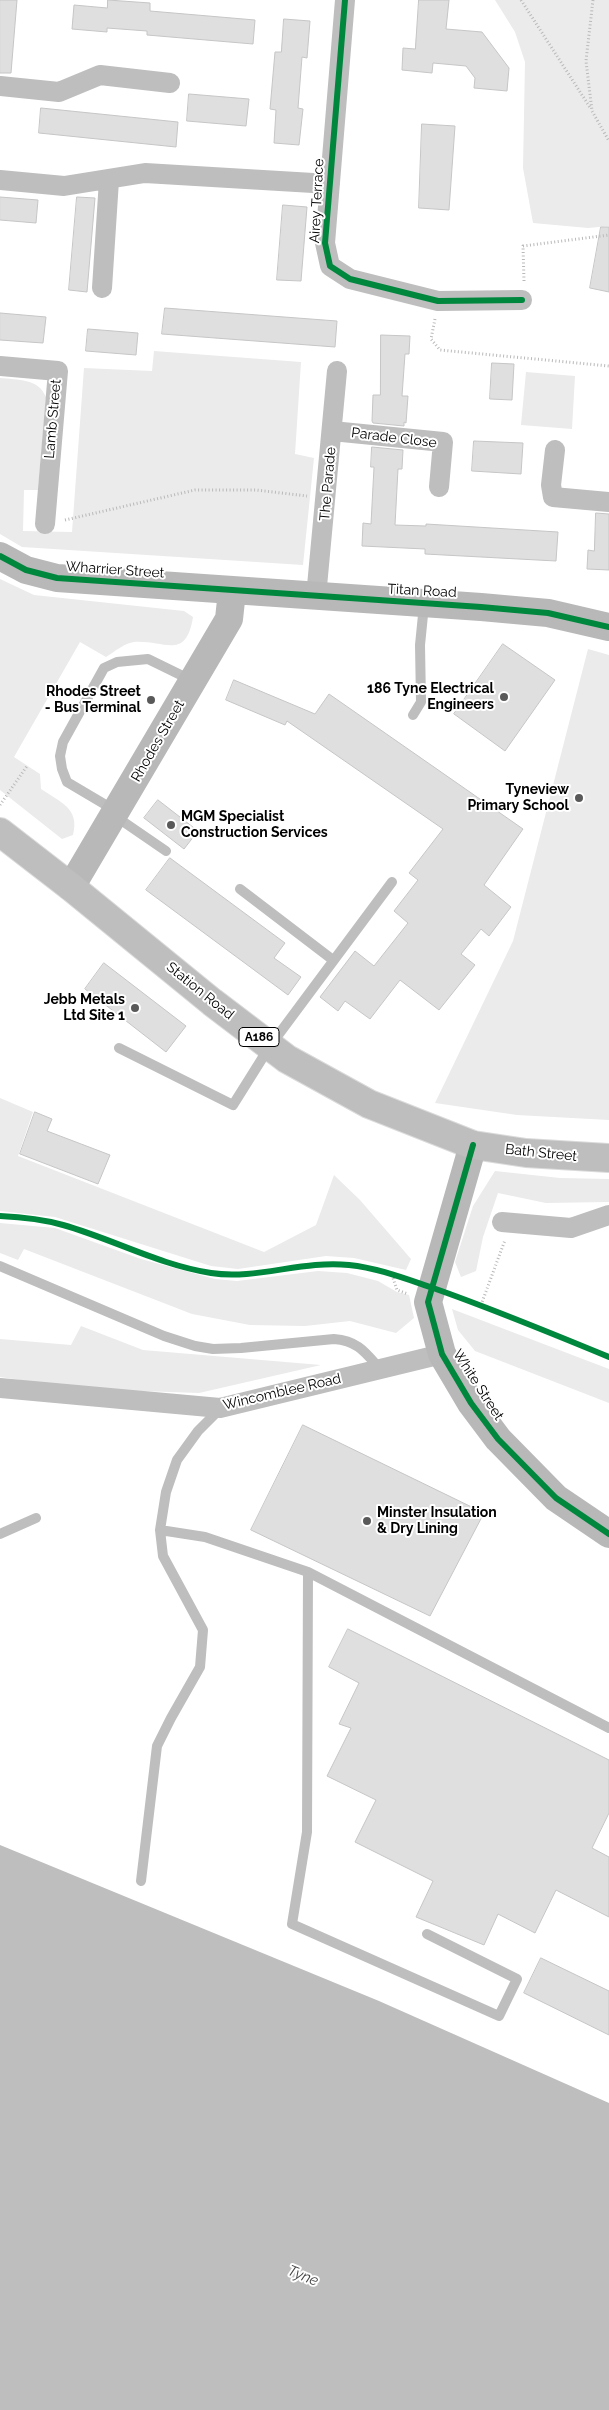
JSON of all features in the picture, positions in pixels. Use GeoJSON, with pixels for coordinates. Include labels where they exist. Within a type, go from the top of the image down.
{"type":"FeatureCollection","features":[{"type":"Feature","properties":{"kind":"main road","name":"Station Road"},"geometry":{"type":"LineString","coordinates":[[5,839],[71,886],[205,996],[287,1059],[368,1104],[472,1145]]}},
{"type":"Feature","properties":{"kind":"main road","name":"Bath Street"},"geometry":{"type":"LineString","coordinates":[[472,1145],[526,1152],[609,1158]]}},
{"type":"Feature","properties":{"kind":"street","name":"Airey Terrace"},"geometry":{"type":"LineString","coordinates":[[345,0],[325,243],[330,266],[350,279],[438,301],[522,300]]}},
{"type":"Feature","properties":{"kind":"street"},"geometry":{"type":"LineString","coordinates":[[0,86],[59,92],[100,75],[170,83]]}},
{"type":"Feature","properties":{"kind":"street","name":"Airey Terrace"},"geometry":{"type":"LineString","coordinates":[[0,180],[64,186],[145,173],[330,184]]}},
{"type":"Feature","properties":{"kind":"street"},"geometry":{"type":"LineString","coordinates":[[102,288],[110,180]]}},
{"type":"Feature","properties":{"kind":"street","name":"Lamb Street"},"geometry":{"type":"LineString","coordinates":[[0,366],[58,371],[44,524]]}},
{"type":"Feature","properties":{"kind":"street","name":"The Parade"},"geometry":{"type":"LineString","coordinates":[[316,597],[338,371]]}},
{"type":"Feature","properties":{"kind":"street","name":"Parade Close"},"geometry":{"type":"LineString","coordinates":[[332,431],[442,442],[439,486]]}},
{"type":"Feature","properties":{"kind":"street"},"geometry":{"type":"LineString","coordinates":[[555,450],[551,485],[553,497],[609,502]]}},
{"type":"Feature","properties":{"kind":"street","name":"Wharrier Street"},"geometry":{"type":"LineString","coordinates":[[0,556],[26,570],[57,578],[232,591]]}},
{"type":"Feature","properties":{"kind":"street","name":"Titan Road"},"geometry":{"type":"LineString","coordinates":[[232,591],[548,613],[609,627]]}},
{"type":"Feature","properties":{"kind":"street","name":"Rhodes Street"},"geometry":{"type":"LineString","coordinates":[[71,886],[116,814],[229,619],[232,591]]}},
{"type":"Feature","properties":{"kind":"street","name":"White Street"},"geometry":{"type":"LineString","coordinates":[[472,1145],[428,1302],[442,1354],[471,1403],[498,1439],[556,1498],[609,1534]]}},
{"type":"Feature","properties":{"kind":"street"},"geometry":{"type":"LineString","coordinates":[[507,1222],[571,1228],[609,1215]]}},
{"type":"Feature","properties":{"kind":"street","name":"Wincomblee Road"},"geometry":{"type":"LineString","coordinates":[[0,1388],[220,1408],[442,1354]]}},
{"type":"Feature","properties":{"kind":"lane"},"geometry":{"type":"LineString","coordinates":[[413,716],[421,702],[420,645],[424,604]]}},
{"type":"Feature","properties":{"kind":"lane"},"geometry":{"type":"LineString","coordinates":[[166,851],[116,814],[67,782],[62,770],[60,756],[63,742],[104,668],[118,662],[148,659],[193,681]]}},
{"type":"Feature","properties":{"kind":"lane"},"geometry":{"type":"LineString","coordinates":[[119,1048],[233,1105],[270,1046],[392,882]]}},
{"type":"Feature","properties":{"kind":"lane"},"geometry":{"type":"LineString","coordinates":[[240,890],[333,960]]}},
{"type":"Feature","properties":{"kind":"lane"},"geometry":{"type":"LineString","coordinates":[[0,1266],[187,1344],[213,1349],[334,1339],[348,1340],[361,1347],[380,1369]]}},
{"type":"Feature","properties":{"kind":"lane"},"geometry":{"type":"LineString","coordinates":[[141,1881],[157,1746],[200,1667],[203,1630],[163,1556],[160,1530],[166,1492],[177,1460],[198,1431],[220,1408]]}},
{"type":"Feature","properties":{"kind":"lane"},"geometry":{"type":"LineString","coordinates":[[0,1534],[36,1518]]}},
{"type":"Feature","properties":{"kind":"lane"},"geometry":{"type":"LineString","coordinates":[[160,1530],[205,1537],[308,1572],[609,1728]]}},
{"type":"Feature","properties":{"kind":"lane"},"geometry":{"type":"LineString","coordinates":[[308,1572],[308,1832],[292,1924],[499,2016],[518,1979],[427,1934]]}},
{"type":"Feature","properties":{"kind":"path"},"geometry":{"type":"LineString","coordinates":[[521,0],[609,140]]}},
{"type":"Feature","properties":{"kind":"path"},"geometry":{"type":"LineString","coordinates":[[592,111],[586,61],[593,0]]}},
{"type":"Feature","properties":{"kind":"path"},"geometry":{"type":"LineString","coordinates":[[522,300],[525,277],[523,246],[609,235]]}},
{"type":"Feature","properties":{"kind":"path"},"geometry":{"type":"LineString","coordinates":[[438,301],[431,339],[440,350],[609,366]]}},
{"type":"Feature","properties":{"kind":"path"},"geometry":{"type":"LineString","coordinates":[[44,524],[97,514],[195,490],[256,490],[327,499]]}},
{"type":"Feature","properties":{"kind":"path"},"geometry":{"type":"LineString","coordinates":[[0,805],[27,766]]}},
{"type":"Feature","properties":{"kind":"path"},"geometry":{"type":"LineString","coordinates":[[481,1305],[507,1222]]}},
{"type":"Feature","properties":{"kind":"path"},"geometry":{"type":"LineString","coordinates":[[384,1272],[405,1279]]}},
{"type":"Feature","properties":{"kind":"path"},"geometry":{"type":"LineString","coordinates":[[394,1275],[397,1290]]}},
{"type":"Feature","properties":{"kind":"path"},"geometry":{"type":"LineString","coordinates":[[473,1302],[490,1309]]}},
{"type":"Feature","properties":{"kind":"shaded area"},"geometry":{"type":"Polygon","coordinates":[[[495,0],[609,0],[609,226],[588,228],[533,223],[523,168],[525,62],[515,32],[495,0]]]}},
{"type":"Feature","properties":{"kind":"shaded area"},"geometry":{"type":"Polygon","coordinates":[[[154,351],[301,362],[295,454],[314,458],[303,565],[22,547],[0,534],[0,378],[33,383],[38,386],[46,397],[38,490],[24,490],[23,531],[72,532],[84,368],[152,371],[154,351]]]}},
{"type":"Feature","properties":{"kind":"shaded area"},"geometry":{"type":"Polygon","coordinates":[[[526,372],[575,376],[572,429],[521,425],[526,372]]]}},
{"type":"Feature","properties":{"kind":"shaded area"},"geometry":{"type":"Polygon","coordinates":[[[0,579],[34,595],[184,611],[193,617],[190,631],[179,644],[164,645],[134,642],[123,646],[106,657],[80,642],[14,757],[40,774],[41,789],[61,802],[71,812],[74,818],[73,835],[62,839],[0,790],[0,579]]]}},
{"type":"Feature","properties":{"kind":"shaded area","name":"Tyneview Primary School"},"geometry":{"type":"Polygon","coordinates":[[[588,649],[609,655],[609,1120],[517,1115],[435,1103],[513,941],[588,649]]]}},
{"type":"Feature","properties":{"kind":"shaded area"},"geometry":{"type":"Polygon","coordinates":[[[0,1098],[33,1112],[18,1156],[264,1252],[316,1225],[334,1175],[360,1200],[411,1259],[406,1270],[354,1258],[326,1256],[238,1269],[211,1266],[55,1217],[0,1211],[0,1098]]]}},
{"type":"Feature","properties":{"kind":"shaded area"},"geometry":{"type":"Polygon","coordinates":[[[495,1171],[560,1178],[609,1179],[609,1202],[546,1203],[498,1193],[483,1237],[476,1271],[461,1277],[455,1262],[473,1206],[495,1171]]]}},
{"type":"Feature","properties":{"kind":"shaded area"},"geometry":{"type":"Polygon","coordinates":[[[0,1223],[55,1228],[141,1259],[215,1279],[237,1281],[318,1271],[347,1273],[378,1281],[397,1292],[409,1295],[414,1318],[396,1333],[350,1321],[305,1326],[250,1325],[192,1314],[24,1249],[18,1260],[0,1253],[0,1223]]]}},
{"type":"Feature","properties":{"kind":"shaded area"},"geometry":{"type":"Polygon","coordinates":[[[452,1309],[609,1369],[609,1403],[475,1351],[458,1330],[452,1309]]]}},
{"type":"Feature","properties":{"kind":"shaded area"},"geometry":{"type":"Polygon","coordinates":[[[81,1326],[143,1350],[321,1365],[199,1393],[82,1389],[0,1377],[0,1339],[71,1345],[81,1326]]]}},
{"type":"Feature","properties":{"kind":"water","name":"Tyne"},"geometry":{"type":"Polygon","coordinates":[[[0,1845],[379,2001],[609,2103],[609,2410],[0,2410],[0,1845]]]}},
{"type":"Feature","properties":{"kind":"building"},"geometry":{"type":"Polygon","coordinates":[[[0,0],[17,0],[11,73],[0,73],[0,0]]]}},
{"type":"Feature","properties":{"kind":"building"},"geometry":{"type":"Polygon","coordinates":[[[108,0],[150,3],[150,11],[255,20],[253,44],[147,35],[147,31],[107,28],[107,32],[72,29],[74,5],[107,8],[108,0]]]}},
{"type":"Feature","properties":{"kind":"building"},"geometry":{"type":"Polygon","coordinates":[[[419,0],[449,0],[446,29],[482,32],[509,68],[507,91],[474,88],[475,78],[466,66],[433,63],[432,73],[402,70],[403,48],[415,49],[419,0]]]}},
{"type":"Feature","properties":{"kind":"building"},"geometry":{"type":"Polygon","coordinates":[[[284,19],[310,21],[307,58],[302,57],[298,108],[303,109],[299,145],[274,143],[276,110],[270,109],[275,52],[281,52],[284,19]]]}},
{"type":"Feature","properties":{"kind":"building"},"geometry":{"type":"Polygon","coordinates":[[[189,94],[249,99],[246,126],[187,121],[189,94]]]}},
{"type":"Feature","properties":{"kind":"building"},"geometry":{"type":"Polygon","coordinates":[[[41,108],[178,122],[176,147],[39,133],[41,108]]]}},
{"type":"Feature","properties":{"kind":"building"},"geometry":{"type":"Polygon","coordinates":[[[422,124],[455,126],[449,210],[419,208],[422,124]]]}},
{"type":"Feature","properties":{"kind":"building"},"geometry":{"type":"Polygon","coordinates":[[[0,197],[38,200],[36,223],[0,220],[0,197]]]}},
{"type":"Feature","properties":{"kind":"building"},"geometry":{"type":"Polygon","coordinates":[[[77,197],[95,198],[87,292],[69,290],[77,197]]]}},
{"type":"Feature","properties":{"kind":"building"},"geometry":{"type":"Polygon","coordinates":[[[283,205],[307,207],[301,281],[277,280],[283,205]]]}},
{"type":"Feature","properties":{"kind":"building"},"geometry":{"type":"Polygon","coordinates":[[[601,227],[609,227],[609,292],[590,288],[601,227]]]}},
{"type":"Feature","properties":{"kind":"building"},"geometry":{"type":"Polygon","coordinates":[[[165,308],[337,321],[335,347],[162,334],[165,308]]]}},
{"type":"Feature","properties":{"kind":"building"},"geometry":{"type":"Polygon","coordinates":[[[0,313],[46,317],[43,343],[0,340],[0,313]]]}},
{"type":"Feature","properties":{"kind":"building"},"geometry":{"type":"Polygon","coordinates":[[[88,329],[138,333],[136,355],[86,351],[88,329]]]}},
{"type":"Feature","properties":{"kind":"building"},"geometry":{"type":"Polygon","coordinates":[[[381,335],[410,336],[409,354],[405,354],[402,396],[408,396],[406,423],[404,422],[404,426],[373,423],[372,421],[373,395],[380,395],[381,335]]]}},
{"type":"Feature","properties":{"kind":"building"},"geometry":{"type":"Polygon","coordinates":[[[492,363],[514,364],[512,400],[490,399],[492,363]]]}},
{"type":"Feature","properties":{"kind":"building"},"geometry":{"type":"Polygon","coordinates":[[[474,441],[523,443],[521,474],[472,471],[474,441]]]}},
{"type":"Feature","properties":{"kind":"building"},"geometry":{"type":"Polygon","coordinates":[[[372,447],[403,450],[402,469],[398,469],[395,525],[426,526],[426,524],[558,532],[556,561],[425,554],[425,549],[362,546],[363,523],[371,524],[374,467],[371,467],[372,447]]]}},
{"type":"Feature","properties":{"kind":"building"},"geometry":{"type":"Polygon","coordinates":[[[596,513],[609,514],[609,570],[587,569],[588,550],[594,551],[596,513]]]}},
{"type":"Feature","properties":{"kind":"building","name":"186 Tyne Electrical Engineers"},"geometry":{"type":"Polygon","coordinates":[[[503,644],[555,680],[505,751],[454,714],[503,644]]]}},
{"type":"Feature","properties":{"kind":"building"},"geometry":{"type":"Polygon","coordinates":[[[234,680],[315,714],[329,694],[523,829],[484,885],[511,907],[489,936],[481,929],[461,954],[475,965],[439,1010],[400,980],[370,1019],[345,1001],[338,1011],[320,997],[355,951],[374,966],[408,923],[394,911],[418,880],[409,873],[443,829],[287,721],[285,725],[226,700],[234,680]]]}},
{"type":"Feature","properties":{"kind":"building","name":"MGM Specialist Construction Services"},"geometry":{"type":"Polygon","coordinates":[[[158,800],[198,831],[184,849],[144,818],[158,800]]]}},
{"type":"Feature","properties":{"kind":"building"},"geometry":{"type":"Polygon","coordinates":[[[170,858],[285,943],[274,958],[301,977],[288,995],[146,890],[170,858]]]}},
{"type":"Feature","properties":{"kind":"building","name":"Jebb Metals Ltd Site 1"},"geometry":{"type":"Polygon","coordinates":[[[104,963],[186,1026],[166,1052],[85,989],[104,963]]]}},
{"type":"Feature","properties":{"kind":"building"},"geometry":{"type":"Polygon","coordinates":[[[35,1112],[52,1119],[47,1131],[110,1155],[98,1184],[20,1154],[35,1112]]]}},
{"type":"Feature","properties":{"kind":"building","name":"Minster Insulation & Dry Lining"},"geometry":{"type":"Polygon","coordinates":[[[303,1425],[484,1513],[430,1616],[251,1530],[303,1425]]]}},
{"type":"Feature","properties":{"kind":"building"},"geometry":{"type":"Polygon","coordinates":[[[348,1629],[609,1760],[609,1813],[592,1848],[609,1857],[609,1917],[556,1890],[535,1933],[498,1914],[484,1945],[416,1917],[433,1881],[355,1842],[376,1800],[327,1776],[351,1728],[339,1724],[359,1683],[329,1667],[348,1629]]]}},
{"type":"Feature","properties":{"kind":"building"},"geometry":{"type":"Polygon","coordinates":[[[541,1958],[609,1991],[609,2035],[524,1993],[541,1958]]]}},
{"type":"Feature","properties":{"kind":"cycle path"},"geometry":{"type":"LineString","coordinates":[[345,0],[325,243],[330,266],[350,279],[438,301],[522,300]]}},
{"type":"Feature","properties":{"kind":"cycle path"},"geometry":{"type":"LineString","coordinates":[[0,556],[26,570],[57,578],[481,607],[548,613],[609,627]]}},
{"type":"Feature","properties":{"kind":"cycle path"},"geometry":{"type":"LineString","coordinates":[[473,1145],[428,1302],[442,1354],[471,1403],[498,1439],[556,1498],[609,1534]]}},
{"type":"Feature","properties":{"kind":"cycle path"},"geometry":{"type":"LineString","coordinates":[[0,1216],[47,1221],[63,1225],[173,1264],[211,1273],[245,1274],[331,1264],[371,1269],[455,1296],[609,1357]]}},
{"type":"Feature","properties":{"kind":"place","name":"186 Tyne Electrical Engineers"},"geometry":{"type":"Point","coordinates":[504,697]}},
{"type":"Feature","properties":{"kind":"place","name":"Rhodes Street - Bus Terminal"},"geometry":{"type":"Point","coordinates":[151,700]}},
{"type":"Feature","properties":{"kind":"place","name":"Tyneview Primary School"},"geometry":{"type":"Point","coordinates":[579,798]}},
{"type":"Feature","properties":{"kind":"place","name":"MGM Specialist Construction Services"},"geometry":{"type":"Point","coordinates":[171,825]}},
{"type":"Feature","properties":{"kind":"place","name":"Jebb Metals Ltd Site 1"},"geometry":{"type":"Point","coordinates":[135,1008]}},
{"type":"Feature","properties":{"kind":"place","name":"Minster Insulation & Dry Lining"},"geometry":{"type":"Point","coordinates":[367,1521]}}]}
